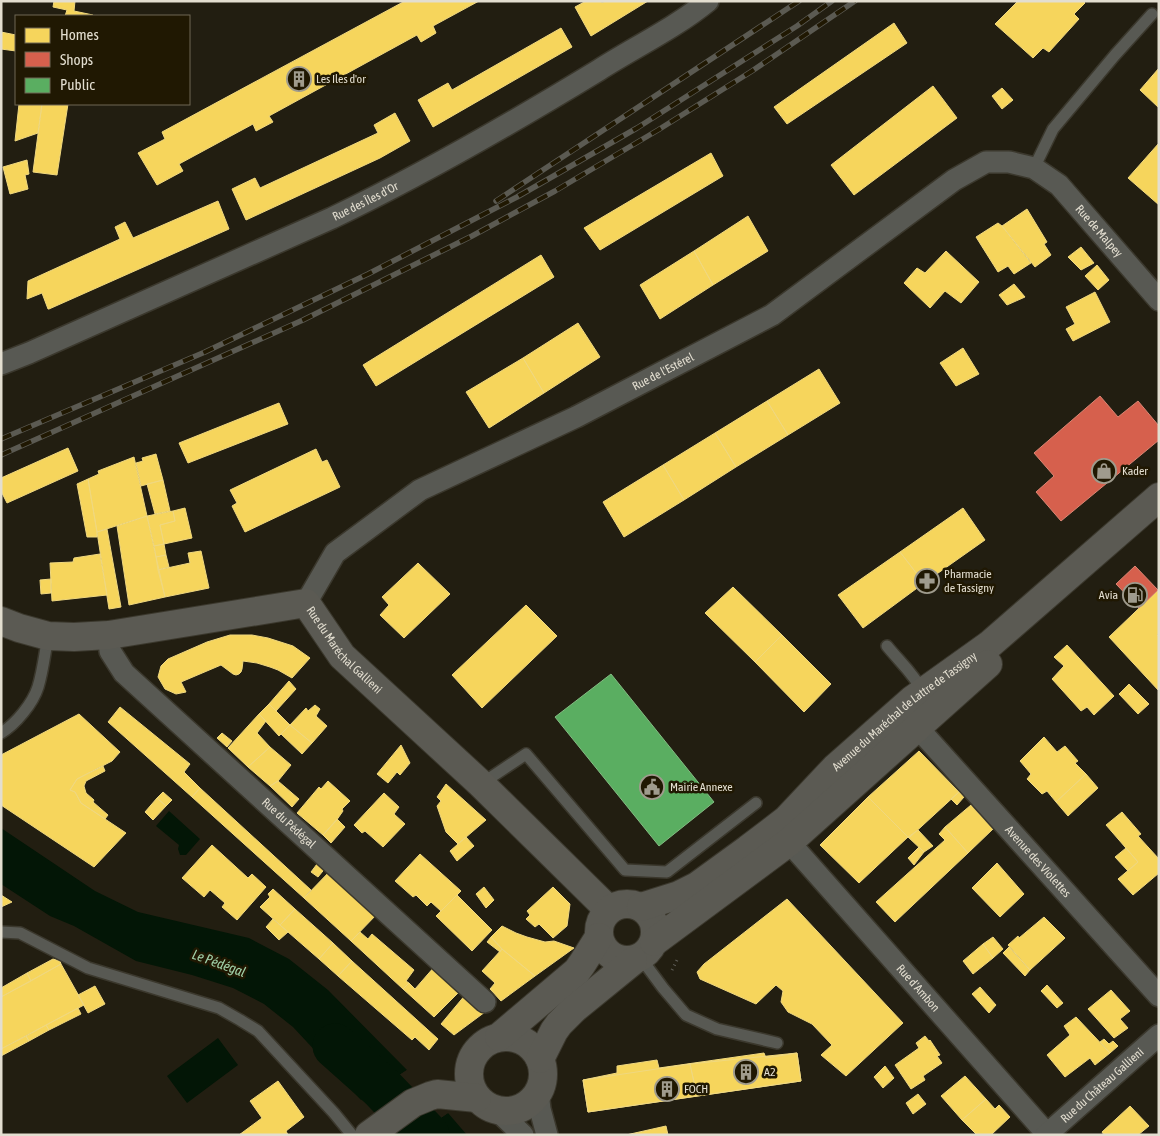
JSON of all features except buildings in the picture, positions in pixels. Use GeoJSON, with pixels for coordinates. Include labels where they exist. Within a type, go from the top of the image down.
{"type":"FeatureCollection","features":[{"type":"Feature","properties":{"kind":"main road","name":"Avenue du Maréchal de Lattre de Tassigny"},"geometry":{"type":"LineString","coordinates":[[540,1060],[554,1031],[574,1009],[642,954],[789,842],[851,786],[919,710],[989,645],[1159,498]]}},
{"type":"Feature","properties":{"kind":"main road","name":"Avenue du Maréchal de Lattre de Tassigny"},"geometry":{"type":"LineString","coordinates":[[919,710],[1159,512]]}},
{"type":"Feature","properties":{"kind":"main road","name":"Rue du Maréchal Gallieni"},"geometry":{"type":"LineString","coordinates":[[1,621],[48,636],[109,635],[306,603],[342,656],[481,784],[609,910]]}},
{"type":"Feature","properties":{"kind":"main road","name":"Avenue du Maréchal de Lattre de Tassigny"},"geometry":{"type":"LineString","coordinates":[[641,907],[679,895],[697,886],[748,850],[786,820],[835,768],[912,700],[919,710]]}},
{"type":"Feature","properties":{"kind":"main road"},"geometry":{"type":"LineString","coordinates":[[632,904],[641,907],[652,918],[656,932],[642,954],[626,961],[612,957],[605,951],[599,937],[602,918],[609,910],[616,906],[632,904]]}},
{"type":"Feature","properties":{"kind":"main road"},"geometry":{"type":"LineString","coordinates":[[499,1037],[577,971],[599,937]]}},
{"type":"Feature","properties":{"kind":"main road"},"geometry":{"type":"LineString","coordinates":[[366,1133],[413,1103],[433,1095],[472,1058],[480,1046],[492,1039],[508,1036],[517,1038],[535,1050],[540,1060],[543,1076],[538,1092],[530,1102],[520,1108],[509,1111],[488,1104],[433,1095]]}},
{"type":"Feature","properties":{"kind":"main road"},"geometry":{"type":"LineString","coordinates":[[472,1058],[468,1072],[470,1085],[488,1104]]}},
{"type":"Feature","properties":{"kind":"street","name":"Rue des Îles d'Or"},"geometry":{"type":"LineString","coordinates":[[1,364],[324,222],[378,196],[517,119],[676,24],[708,1]]}},
{"type":"Feature","properties":{"kind":"street","name":"Rue de l'Estérel"},"geometry":{"type":"LineString","coordinates":[[306,603],[336,553],[420,490],[576,417],[772,314],[954,180],[986,162],[1009,162],[1034,168]]}},
{"type":"Feature","properties":{"kind":"street","name":"Rue de Malpey"},"geometry":{"type":"LineString","coordinates":[[1034,168],[1059,184],[1159,300]]}},
{"type":"Feature","properties":{"kind":"street","name":"Rue du Pédégal"},"geometry":{"type":"LineString","coordinates":[[109,635],[110,651],[124,673],[485,1002]]}},
{"type":"Feature","properties":{"kind":"street","name":"Avenue des Violettes"},"geometry":{"type":"LineString","coordinates":[[919,710],[1159,996]]}},
{"type":"Feature","properties":{"kind":"street","name":"Rue d'Ambon"},"geometry":{"type":"LineString","coordinates":[[789,842],[1046,1134]]}},
{"type":"Feature","properties":{"kind":"street","name":"Rue du Château Gallieni"},"geometry":{"type":"LineString","coordinates":[[1046,1134],[1159,1035]]}},
{"type":"Feature","properties":{"kind":"street"},"geometry":{"type":"LineString","coordinates":[[538,1092],[540,1109],[547,1135]]}},
{"type":"Feature","properties":{"kind":"street"},"geometry":{"type":"LineString","coordinates":[[488,1104],[523,1135]]}},
{"type":"Feature","properties":{"kind":"lane"},"geometry":{"type":"LineString","coordinates":[[1034,168],[1053,129],[1152,14]]}},
{"type":"Feature","properties":{"kind":"lane"},"geometry":{"type":"LineString","coordinates":[[1,733],[7,730],[25,710],[38,688],[48,636]]}},
{"type":"Feature","properties":{"kind":"lane"},"geometry":{"type":"LineString","coordinates":[[887,646],[917,680],[919,710]]}},
{"type":"Feature","properties":{"kind":"lane"},"geometry":{"type":"LineString","coordinates":[[851,786],[854,770],[890,737]]}},
{"type":"Feature","properties":{"kind":"lane"},"geometry":{"type":"LineString","coordinates":[[481,784],[526,754],[625,870],[667,872],[756,803]]}},
{"type":"Feature","properties":{"kind":"lane"},"geometry":{"type":"LineString","coordinates":[[1,932],[20,933],[88,968],[219,1008],[258,1031],[334,1113],[366,1133]]}},
{"type":"Feature","properties":{"kind":"lane"},"geometry":{"type":"LineString","coordinates":[[642,954],[663,988],[686,1015],[716,1029],[777,1043]]}},
{"type":"Feature","properties":{"kind":"water"},"geometry":{"type":"Polygon","coordinates":[[[169,811],[200,839],[186,855],[180,855],[179,845],[156,826],[169,811]]]}},
{"type":"Feature","properties":{"kind":"water"},"geometry":{"type":"Polygon","coordinates":[[[1,828],[95,891],[138,912],[249,938],[289,959],[328,990],[407,1070],[361,1100],[293,1027],[264,1004],[233,988],[192,975],[136,961],[74,926],[50,916],[1,884],[1,828]]]}},
{"type":"Feature","properties":{"kind":"water"},"geometry":{"type":"Polygon","coordinates":[[[218,1038],[238,1065],[187,1103],[167,1076],[218,1038]]]}},
{"type":"Feature","properties":{"kind":"water"},"geometry":{"type":"Polygon","coordinates":[[[448,1113],[467,1135],[416,1135],[448,1113]]]}},
{"type":"Feature","properties":{"kind":"pier"},"geometry":{"type":"Polygon","coordinates":[[[407,1070],[408,1072],[363,1102],[361,1100],[407,1070]]]}},
{"type":"Feature","properties":{"kind":"pier"},"geometry":{"type":"Polygon","coordinates":[[[446,1112],[448,1113],[416,1135],[413,1135],[415,1133],[446,1112]]]}},
{"type":"Feature","properties":{"kind":"waterway","name":"Le Pédégal"},"geometry":{"type":"LineString","coordinates":[[335,1046],[381,1087],[427,1135]]}},
{"type":"Feature","properties":{"kind":"railway"},"geometry":{"type":"LineString","coordinates":[[496,201],[799,1]]}},
{"type":"Feature","properties":{"kind":"railway"},"geometry":{"type":"LineString","coordinates":[[1,439],[205,352],[368,274],[517,197],[637,128],[797,26],[832,1]]}},
{"type":"Feature","properties":{"kind":"railway"},"geometry":{"type":"LineString","coordinates":[[1,455],[303,320],[472,236],[555,191],[658,130],[752,71],[855,1]]}},
{"type":"Feature","properties":{"kind":"place","name":"Les Iles d'or"},"geometry":{"type":"Point","coordinates":[299,79]}},
{"type":"Feature","properties":{"kind":"place","name":"Kader"},"geometry":{"type":"Point","coordinates":[1104,471]}},
{"type":"Feature","properties":{"kind":"place","name":"Pharmacie de Tassigny"},"geometry":{"type":"Point","coordinates":[927,581]}},
{"type":"Feature","properties":{"kind":"place","name":"Avia"},"geometry":{"type":"Point","coordinates":[1135,595]}},
{"type":"Feature","properties":{"kind":"place","name":"Mairie Annexe"},"geometry":{"type":"Point","coordinates":[652,787]}},
{"type":"Feature","properties":{"kind":"place","name":"A2"},"geometry":{"type":"Point","coordinates":[746,1072]}},
{"type":"Feature","properties":{"kind":"place","name":"FOCH"},"geometry":{"type":"Point","coordinates":[667,1089]}}]}
